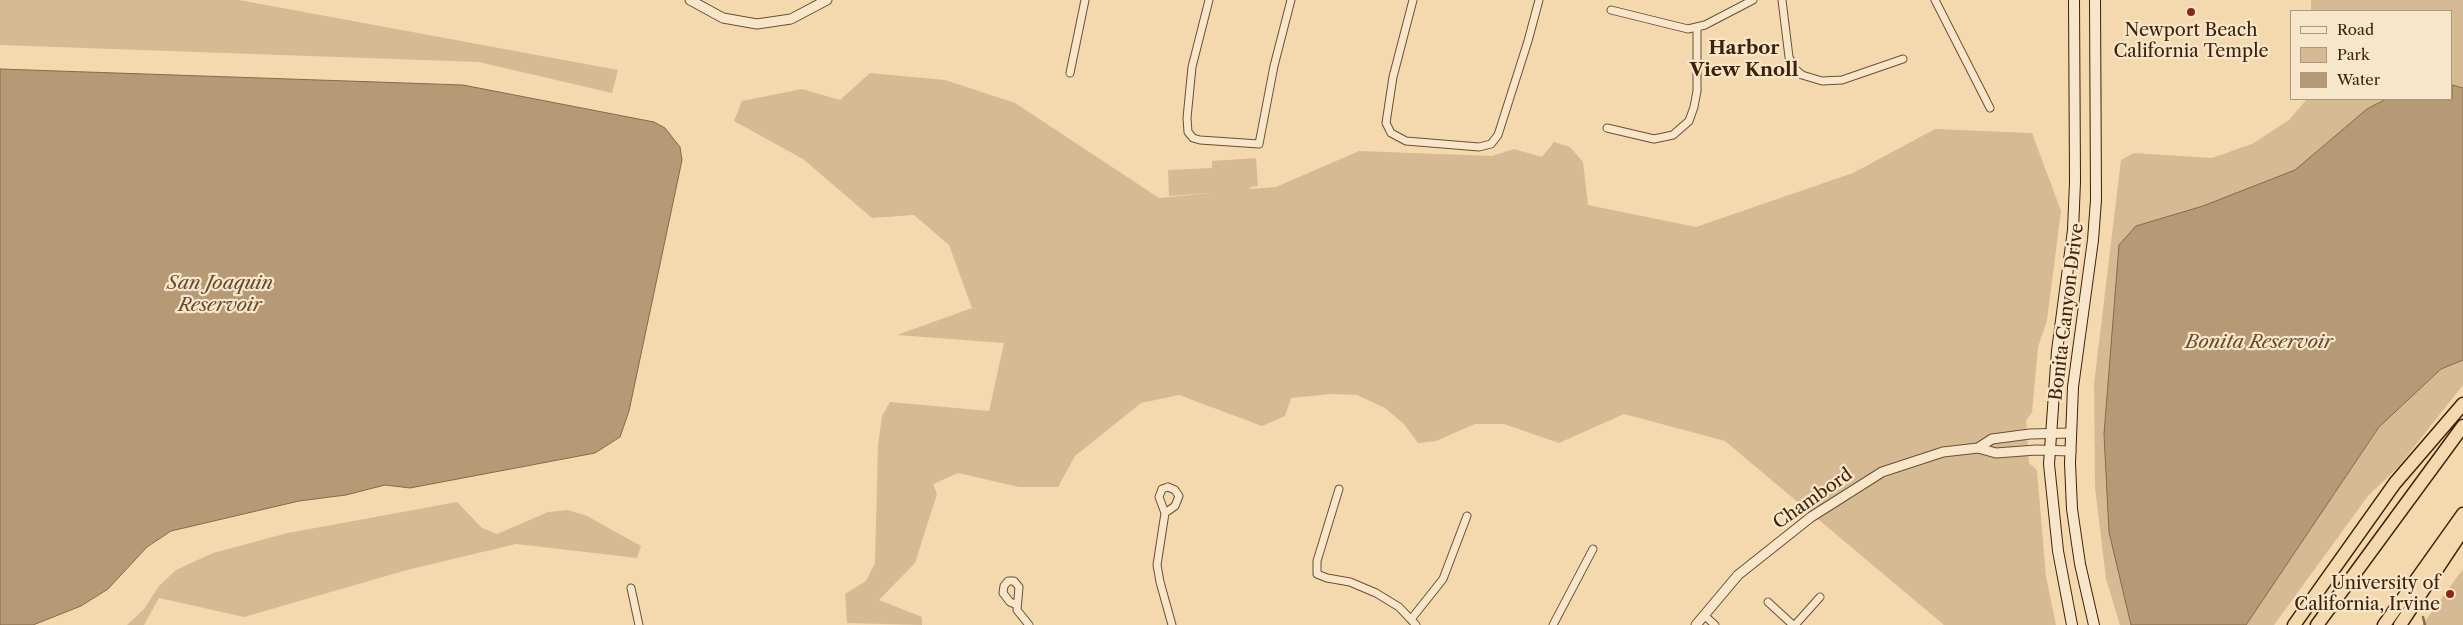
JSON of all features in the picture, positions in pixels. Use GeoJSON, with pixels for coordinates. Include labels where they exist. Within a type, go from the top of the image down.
{"type":"FeatureCollection","features":[{"type":"Feature","properties":{"kind":"highway"},"geometry":{"type":"LineString","coordinates":[[2294,625],[2395,483],[2463,404]]}},
{"type":"Feature","properties":{"kind":"highway"},"geometry":{"type":"LineString","coordinates":[[2317,625],[2463,426]]}},
{"type":"Feature","properties":{"kind":"highway"},"geometry":{"type":"LineString","coordinates":[[2384,625],[2463,514]]}},
{"type":"Feature","properties":{"kind":"highway"},"geometry":{"type":"LineString","coordinates":[[2400,625],[2463,530]]}},
{"type":"Feature","properties":{"kind":"main road","name":"Bonita Canyon Drive"},"geometry":{"type":"LineString","coordinates":[[2072,625],[2065,600],[2056,542],[2049,450],[2057,351],[2073,230],[2075,182],[2074,0]]}},
{"type":"Feature","properties":{"kind":"main road","name":"Bonita Canyon Drive"},"geometry":{"type":"LineString","coordinates":[[2094,625],[2077,546],[2072,509],[2071,433],[2074,369],[2093,240],[2096,163],[2095,0]]}},
{"type":"Feature","properties":{"kind":"street"},"geometry":{"type":"LineString","coordinates":[[690,0],[723,18],[757,24],[790,19],[827,0]]}},
{"type":"Feature","properties":{"kind":"street"},"geometry":{"type":"LineString","coordinates":[[1070,73],[1085,0]]}},
{"type":"Feature","properties":{"kind":"street"},"geometry":{"type":"LineString","coordinates":[[1209,0],[1192,67],[1187,118],[1188,132],[1194,138],[1200,140],[1259,144],[1274,66],[1291,0]]}},
{"type":"Feature","properties":{"kind":"street"},"geometry":{"type":"LineString","coordinates":[[1413,0],[1393,77],[1386,123],[1391,133],[1399,139],[1480,147],[1491,144],[1498,135],[1524,56],[1539,0]]}},
{"type":"Feature","properties":{"kind":"street"},"geometry":{"type":"LineString","coordinates":[[1611,10],[1678,28],[1697,28],[1753,0]]}},
{"type":"Feature","properties":{"kind":"street"},"geometry":{"type":"LineString","coordinates":[[1782,0],[1789,57],[1802,75],[1822,81],[1842,80],[1903,59]]}},
{"type":"Feature","properties":{"kind":"street"},"geometry":{"type":"LineString","coordinates":[[1935,0],[1990,108]]}},
{"type":"Feature","properties":{"kind":"street"},"geometry":{"type":"LineString","coordinates":[[1607,128],[1654,139],[1672,135],[1681,129],[1693,114],[1698,91],[1697,28]]}},
{"type":"Feature","properties":{"kind":"street","name":"Chambord"},"geometry":{"type":"LineString","coordinates":[[1978,448],[1992,439],[2030,434],[2071,433]]}},
{"type":"Feature","properties":{"kind":"street","name":"Chambord"},"geometry":{"type":"LineString","coordinates":[[1696,625],[1738,575],[1811,517],[1882,472],[1942,452],[1978,448],[1996,453],[2049,450],[2071,451]]}},
{"type":"Feature","properties":{"kind":"street"},"geometry":{"type":"LineString","coordinates":[[1339,489],[1317,562],[1317,574],[1327,578],[1350,582],[1376,593],[1414,622],[1443,579],[1467,516]]}},
{"type":"Feature","properties":{"kind":"street"},"geometry":{"type":"LineString","coordinates":[[1165,513],[1157,565],[1172,625]]}},
{"type":"Feature","properties":{"kind":"street"},"geometry":{"type":"LineString","coordinates":[[1553,625],[1593,549]]}},
{"type":"Feature","properties":{"kind":"street"},"geometry":{"type":"LineString","coordinates":[[631,588],[639,625]]}},
{"type":"Feature","properties":{"kind":"street"},"geometry":{"type":"LineString","coordinates":[[1768,602],[1794,625],[1820,597]]}},
{"type":"Feature","properties":{"kind":"street"},"geometry":{"type":"LineString","coordinates":[[1017,605],[1018,610],[1029,625]]}},
{"type":"Feature","properties":{"kind":"street"},"geometry":{"type":"LineString","coordinates":[[1704,615],[1715,625]]}},
{"type":"Feature","properties":{"kind":"green space"},"geometry":{"type":"Polygon","coordinates":[[[0,0],[239,0],[618,70],[612,93],[479,62],[0,45],[0,0]]]}},
{"type":"Feature","properties":{"kind":"green space","name":"Bonita Reservoir"},"geometry":{"type":"Polygon","coordinates":[[[2311,0],[2463,0],[2463,385],[2399,466],[2368,496],[2274,625],[2120,625],[2106,579],[2095,487],[2094,384],[2121,160],[2134,153],[2212,158],[2252,144],[2289,120],[2306,100],[2453,100],[2453,10],[2311,10],[2311,0]]]}},
{"type":"Feature","properties":{"kind":"green space"},"geometry":{"type":"Polygon","coordinates":[[[870,73],[945,80],[1015,103],[1159,198],[1212,193],[1169,196],[1168,170],[1212,168],[1212,161],[1256,158],[1258,186],[1250,187],[1250,189],[1276,187],[1359,151],[1492,156],[1514,149],[1542,157],[1554,142],[1570,147],[1583,162],[1588,205],[1696,227],[1853,173],[1935,129],[2032,133],[2061,211],[2047,320],[2038,347],[2032,413],[2026,420],[2029,463],[2037,470],[2046,577],[2056,625],[1944,625],[1725,441],[1624,414],[1559,443],[1504,424],[1475,424],[1436,441],[1418,443],[1404,424],[1385,408],[1357,395],[1331,394],[1291,398],[1285,416],[1262,426],[1179,395],[1141,403],[1075,456],[1058,487],[1019,487],[958,473],[933,484],[937,494],[915,563],[879,600],[922,617],[922,625],[847,623],[845,594],[866,581],[875,563],[878,445],[882,416],[890,402],[989,411],[1004,343],[897,335],[972,308],[949,245],[914,215],[872,218],[803,159],[734,121],[742,101],[802,89],[840,100],[870,73]]]}},
{"type":"Feature","properties":{"kind":"green space"},"geometry":{"type":"Polygon","coordinates":[[[457,502],[482,528],[497,534],[548,512],[568,510],[587,516],[641,546],[637,558],[516,544],[407,570],[244,617],[159,598],[144,625],[127,625],[144,609],[159,586],[176,570],[213,553],[288,533],[457,502]]]}},
{"type":"Feature","properties":{"kind":"green space","name":"University of California, Irvine"},"geometry":{"type":"Polygon","coordinates":[[[2463,569],[2463,625],[2422,625],[2425,621],[2463,569]]]}},
{"type":"Feature","properties":{"kind":"water","name":"San Joaquin Reservoir"},"geometry":{"type":"Polygon","coordinates":[[[0,69],[463,85],[654,122],[665,128],[680,147],[682,160],[629,411],[620,437],[595,453],[410,488],[385,485],[346,495],[299,501],[171,531],[147,547],[108,589],[81,606],[33,625],[0,625],[0,69]]]}},
{"type":"Feature","properties":{"kind":"water","name":"Bonita Reservoir"},"geometry":{"type":"Polygon","coordinates":[[[2453,85],[2463,88],[2463,360],[2441,369],[2379,427],[2246,625],[2131,625],[2109,532],[2104,434],[2119,245],[2136,226],[2203,206],[2295,170],[2367,109],[2384,100],[2453,100],[2453,85]]]}},
{"type":"Feature","properties":{"kind":"waterway"},"geometry":{"type":"LineString","coordinates":[[2423,617],[2425,625]]}},
{"type":"Feature","properties":{"kind":"place","name":"Newport Beach California Temple"},"geometry":{"type":"Point","coordinates":[2191,12]}},
{"type":"Feature","properties":{"kind":"place","name":"University of California, Irvine"},"geometry":{"type":"Point","coordinates":[2450,594]}},
{"type":"Feature","properties":{"kind":"district","name":"Harbor View Knoll"},"geometry":{"type":"Point","coordinates":[1744,60]}}]}
